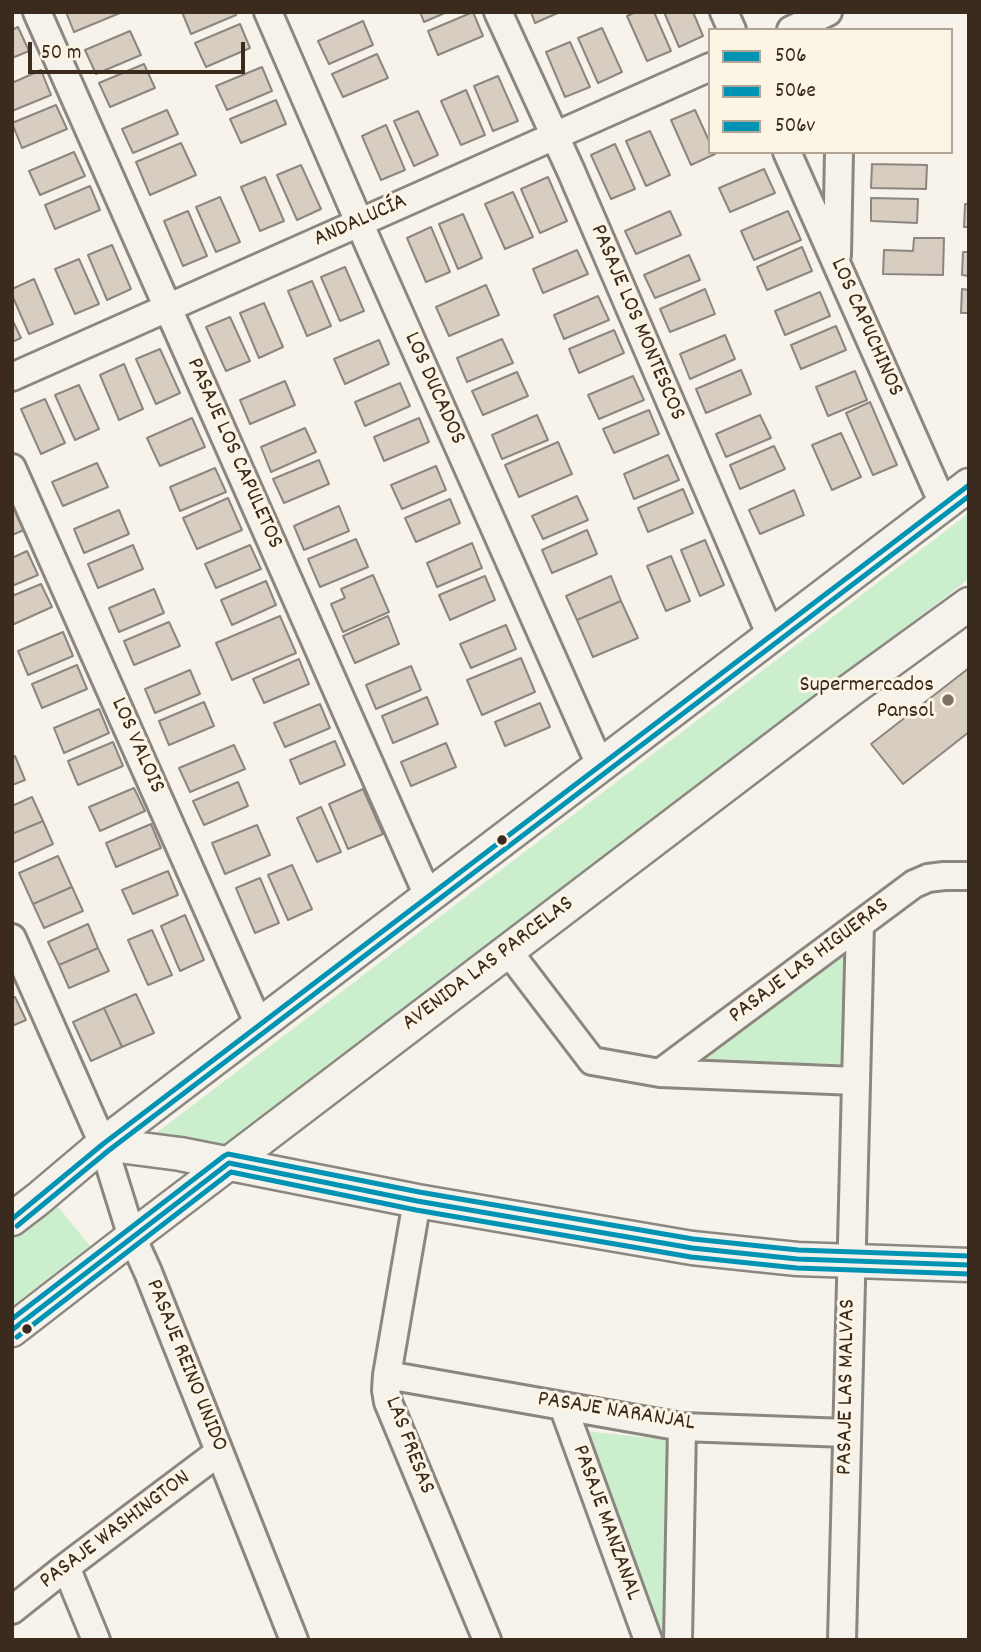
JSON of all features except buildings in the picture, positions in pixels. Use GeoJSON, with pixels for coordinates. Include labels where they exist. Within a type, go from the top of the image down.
{"type":"FeatureCollection","features":[{"type":"Feature","properties":{"kind":"street","name":"PASAJE LOS CAPULETOS"},"geometry":{"type":"LineString","coordinates":[[37,12],[428,896]]}},
{"type":"Feature","properties":{"kind":"street","name":"LOS DUCADOS"},"geometry":{"type":"LineString","coordinates":[[268,12],[600,765]]}},
{"type":"Feature","properties":{"kind":"street","name":"PASAJE LOS MONTESCOS"},"geometry":{"type":"LineString","coordinates":[[498,12],[555,136],[771,636]]}},
{"type":"Feature","properties":{"kind":"street"},"geometry":{"type":"LineString","coordinates":[[724,12],[731,28]]}},
{"type":"Feature","properties":{"kind":"street"},"geometry":{"type":"LineString","coordinates":[[795,28],[828,12]]}},
{"type":"Feature","properties":{"kind":"street","name":"ANDALUCÍA"},"geometry":{"type":"LineString","coordinates":[[12,377],[708,68]]}},
{"type":"Feature","properties":{"kind":"street","name":"LOS CAPUCHINOS"},"geometry":{"type":"LineString","coordinates":[[788,154],[943,505]]}},
{"type":"Feature","properties":{"kind":"street"},"geometry":{"type":"LineString","coordinates":[[836,264],[839,154]]}},
{"type":"Feature","properties":{"kind":"street","name":"LOS VALOIS"},"geometry":{"type":"LineString","coordinates":[[12,468],[259,1024]]}},
{"type":"Feature","properties":{"kind":"street"},"geometry":{"type":"LineString","coordinates":[[12,1219],[103,1144],[259,1024],[969,485]]}},
{"type":"Feature","properties":{"kind":"street","name":"AVENIDA LAS PARCELAS"},"geometry":{"type":"LineString","coordinates":[[12,1330],[852,689],[969,604]]}},
{"type":"Feature","properties":{"kind":"street","name":"PASAJE LAS HIGUERAS"},"geometry":{"type":"LineString","coordinates":[[660,1073],[914,884],[928,878],[969,876]]}},
{"type":"Feature","properties":{"kind":"street","name":"PASAJE LAS MALVAS"},"geometry":{"type":"LineString","coordinates":[[842,1640],[860,924]]}},
{"type":"Feature","properties":{"kind":"street","name":"PASAJE REINO UNIDO"},"geometry":{"type":"LineString","coordinates":[[13,943],[103,1144],[132,1237],[294,1640]]}},
{"type":"Feature","properties":{"kind":"street"},"geometry":{"type":"LineString","coordinates":[[508,951],[592,1061],[660,1073],[856,1081]]}},
{"type":"Feature","properties":{"kind":"street"},"geometry":{"type":"LineString","coordinates":[[103,1144],[229,1163],[417,1201],[692,1248],[796,1259],[969,1265]]}},
{"type":"Feature","properties":{"kind":"street","name":"LAS FRESAS"},"geometry":{"type":"LineString","coordinates":[[417,1201],[386,1390],[388,1402],[486,1640]]}},
{"type":"Feature","properties":{"kind":"street","name":"PASAJE NARANJAL"},"geometry":{"type":"LineString","coordinates":[[387,1375],[682,1427],[847,1433]]}},
{"type":"Feature","properties":{"kind":"street","name":"PASAJE MANZANAL"},"geometry":{"type":"LineString","coordinates":[[563,1406],[648,1640]]}},
{"type":"Feature","properties":{"kind":"street"},"geometry":{"type":"LineString","coordinates":[[678,1640],[682,1427]]}},
{"type":"Feature","properties":{"kind":"street","name":"PASAJE WASHINGTON"},"geometry":{"type":"LineString","coordinates":[[12,1610],[219,1452]]}},
{"type":"Feature","properties":{"kind":"street"},"geometry":{"type":"LineString","coordinates":[[66,1567],[96,1640]]}},
{"type":"Feature","properties":{"kind":"green space"},"geometry":{"type":"Polygon","coordinates":[[[969,513],[969,579],[223,1145],[155,1134],[969,513]]]}},
{"type":"Feature","properties":{"kind":"green space"},"geometry":{"type":"Polygon","coordinates":[[[848,942],[842,1064],[697,1061],[848,942]]]}},
{"type":"Feature","properties":{"kind":"green space"},"geometry":{"type":"Polygon","coordinates":[[[55,1203],[90,1246],[12,1306],[12,1235],[55,1203]]]}},
{"type":"Feature","properties":{"kind":"green space"},"geometry":{"type":"Polygon","coordinates":[[[586,1431],[668,1440],[666,1640],[660,1640],[586,1431]]]}},
{"type":"Feature","properties":{"kind":"transit line","name":"506"},"geometry":{"type":"LineString","coordinates":[[12,1219],[103,1144],[969,485]]}},
{"type":"Feature","properties":{"kind":"transit line","name":"506e"},"geometry":{"type":"LineString","coordinates":[[17,1226],[108,1151],[969,496]]}},
{"type":"Feature","properties":{"kind":"transit line","name":"506v"},"geometry":{"type":"LineString","coordinates":[[12,1319],[228,1154],[419,1192],[693,1239],[798,1250],[969,1256]]}},
{"type":"Feature","properties":{"kind":"transit line","name":"506"},"geometry":{"type":"LineString","coordinates":[[12,1330],[229,1163],[417,1201],[692,1248],[797,1259],[969,1265]]}},
{"type":"Feature","properties":{"kind":"transit line","name":"506e"},"geometry":{"type":"LineString","coordinates":[[17,1337],[231,1172],[416,1210],[691,1257],[797,1268],[969,1274]]}},
{"type":"Feature","properties":{"kind":"place","name":"Supermercados Pansol"},"geometry":{"type":"Point","coordinates":[948,700]}}]}
